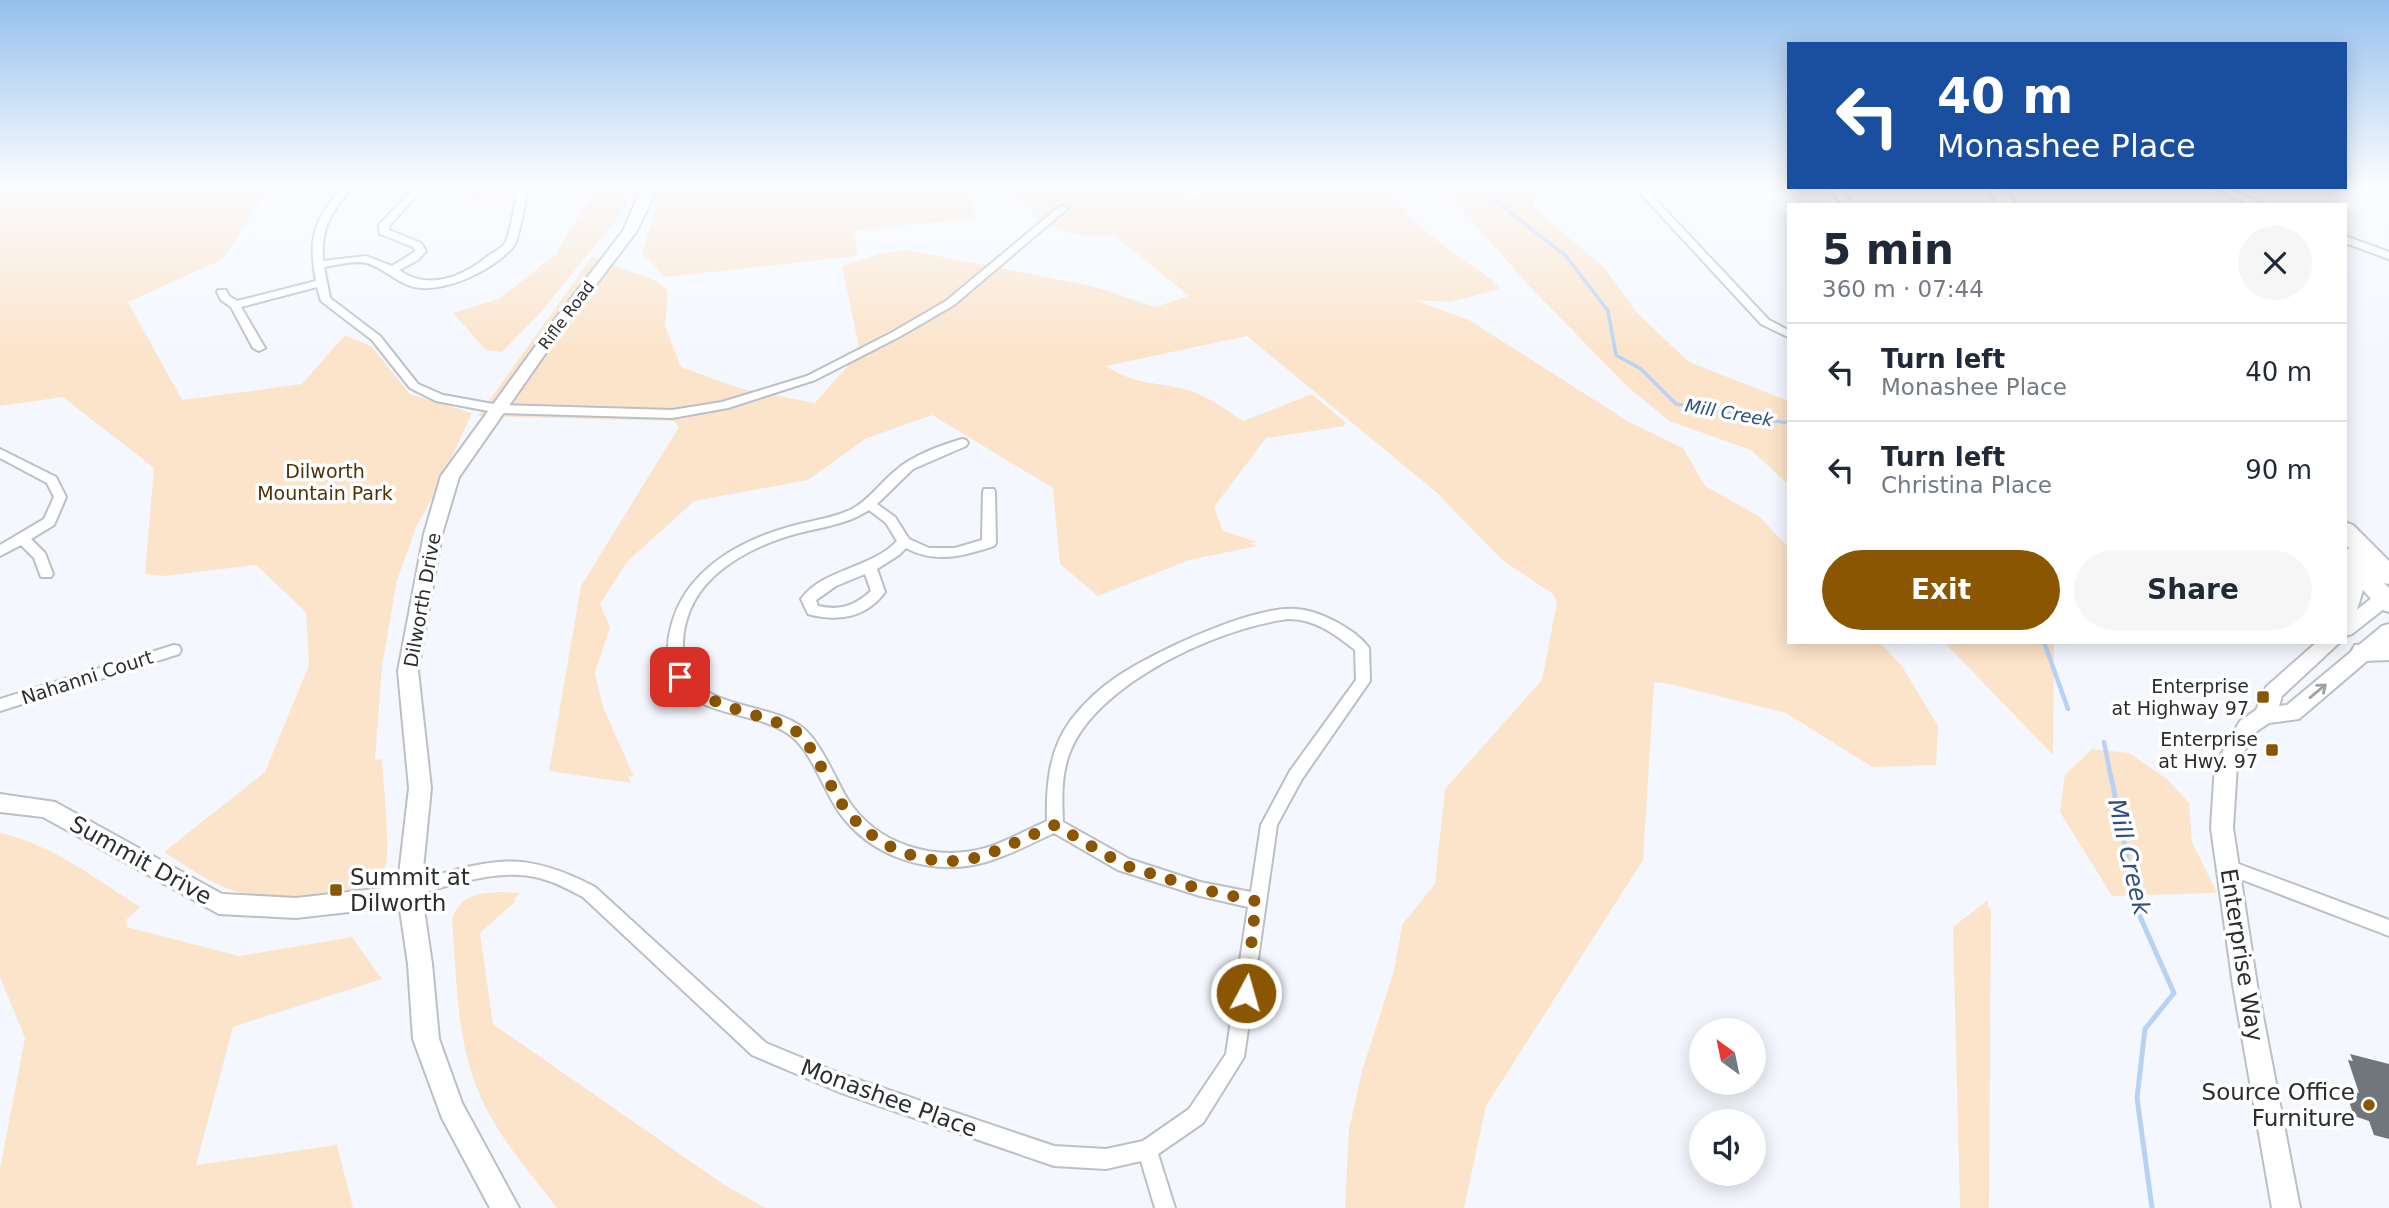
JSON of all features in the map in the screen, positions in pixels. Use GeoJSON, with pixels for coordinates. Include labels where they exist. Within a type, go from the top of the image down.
{"type":"FeatureCollection","features":[{"type":"Feature","properties":{"kind":"highway"},"geometry":{"type":"LineString","coordinates":[[2347,525],[2389,551]]}},
{"type":"Feature","properties":{"kind":"highway"},"geometry":{"type":"LineString","coordinates":[[2347,533],[2388,593]]}},
{"type":"Feature","properties":{"kind":"highway"},"geometry":{"type":"LineString","coordinates":[[2347,558],[2388,593]]}},
{"type":"Feature","properties":{"kind":"highway"},"geometry":{"type":"LineString","coordinates":[[2347,576],[2351,587],[2347,605]]}},
{"type":"Feature","properties":{"kind":"street"},"geometry":{"type":"LineString","coordinates":[[318,240],[317,251],[325,299],[376,338],[414,386],[440,398],[499,409],[672,414],[724,405],[811,378],[950,303],[1024,240]]}},
{"type":"Feature","properties":{"kind":"street"},"geometry":{"type":"LineString","coordinates":[[392,270],[421,251],[417,245],[405,240]]}},
{"type":"Feature","properties":{"kind":"street"},"geometry":{"type":"LineString","coordinates":[[320,264],[366,259],[392,270],[407,281],[421,285],[444,282],[475,272],[510,244],[511,240]]}},
{"type":"Feature","properties":{"kind":"street","name":"Rifle Road"},"geometry":{"type":"LineString","coordinates":[[499,409],[623,240]]}},
{"type":"Feature","properties":{"kind":"street"},"geometry":{"type":"LineString","coordinates":[[1689,240],[1765,322],[1787,333]]}},
{"type":"Feature","properties":{"kind":"street"},"geometry":{"type":"LineString","coordinates":[[2349,240],[2389,256]]}},
{"type":"Feature","properties":{"kind":"street"},"geometry":{"type":"LineString","coordinates":[[235,305],[321,283]]}},
{"type":"Feature","properties":{"kind":"street"},"geometry":{"type":"LineString","coordinates":[[222,292],[225,298],[235,305],[259,348]]}},
{"type":"Feature","properties":{"kind":"street","name":"Dilworth Drive"},"geometry":{"type":"LineString","coordinates":[[499,409],[450,476],[433,534],[408,671],[420,788],[409,889],[420,964],[426,1040],[451,1109],[505,1208]]}},
{"type":"Feature","properties":{"kind":"street"},"geometry":{"type":"LineString","coordinates":[[962,443],[909,466],[870,505],[838,521],[788,531],[746,547],[717,565],[690,595],[678,621],[675,648],[680,677],[693,692],[779,723],[799,733],[847,811],[872,837],[904,854],[941,860],[978,857],[1055,825],[1124,865],[1200,889],[1256,901]]}},
{"type":"Feature","properties":{"kind":"street"},"geometry":{"type":"LineString","coordinates":[[0,453],[52,480],[60,497],[49,522],[0,551]]}},
{"type":"Feature","properties":{"kind":"street"},"geometry":{"type":"LineString","coordinates":[[870,505],[888,515],[899,528],[904,542],[925,555],[950,554],[989,543],[989,492]]}},
{"type":"Feature","properties":{"kind":"street"},"geometry":{"type":"LineString","coordinates":[[22,538],[40,556],[46,574]]}},
{"type":"Feature","properties":{"kind":"street"},"geometry":{"type":"LineString","coordinates":[[869,565],[878,592],[864,606],[837,617],[813,610],[808,598],[821,585],[869,565],[895,555],[904,542]]}},
{"type":"Feature","properties":{"kind":"street"},"geometry":{"type":"LineString","coordinates":[[2347,626],[2388,593]]}},
{"type":"Feature","properties":{"kind":"street","name":"Monashee Place"},"geometry":{"type":"LineString","coordinates":[[409,889],[491,870],[523,868],[559,876],[589,892],[759,1049],[839,1083],[1054,1156],[1106,1159],[1147,1150],[1196,1116],[1236,1057],[1256,901],[1269,825],[1296,775],[1363,681],[1362,648],[1333,625],[1296,614],[1245,623],[1178,649],[1126,676],[1095,702],[1073,727],[1061,757],[1051,799],[1055,825]]}},
{"type":"Feature","properties":{"kind":"street"},"geometry":{"type":"LineString","coordinates":[[2265,715],[2292,713],[2376,651],[2389,631]]}},
{"type":"Feature","properties":{"kind":"street","name":"Enterprise Way"},"geometry":{"type":"LineString","coordinates":[[2286,1208],[2245,985],[2222,828],[2226,765],[2247,727],[2265,715],[2273,692],[2328,644]]}},
{"type":"Feature","properties":{"kind":"street","name":"Nahanni Court"},"geometry":{"type":"LineString","coordinates":[[0,705],[174,650]]}},
{"type":"Feature","properties":{"kind":"street","name":"Summit Drive"},"geometry":{"type":"LineString","coordinates":[[0,803],[47,808],[219,904],[296,908],[384,898],[409,889]]}},
{"type":"Feature","properties":{"kind":"street"},"geometry":{"type":"LineString","coordinates":[[2228,867],[2389,928]]}},
{"type":"Feature","properties":{"kind":"street"},"geometry":{"type":"LineString","coordinates":[[1147,1150],[1165,1208]]}},
{"type":"Feature","properties":{"kind":"green space","name":"Dilworth Mountain Park"},"geometry":{"type":"Polygon","coordinates":[[[0,240],[235,240],[223,259],[128,302],[182,400],[302,384],[345,335],[371,346],[410,394],[472,413],[417,525],[397,580],[382,666],[375,760],[382,759],[387,859],[385,867],[374,880],[357,890],[337,896],[313,899],[266,897],[246,894],[212,882],[164,852],[265,772],[309,665],[306,612],[256,565],[163,576],[145,574],[154,468],[63,397],[0,406],[0,240]]]}},
{"type":"Feature","properties":{"kind":"green space"},"geometry":{"type":"Polygon","coordinates":[[[564,240],[599,240],[541,312],[502,352],[486,350],[453,313],[499,299],[556,254],[564,240]]]}},
{"type":"Feature","properties":{"kind":"green space"},"geometry":{"type":"Polygon","coordinates":[[[646,240],[855,240],[857,256],[665,277],[642,253],[646,240]]]}},
{"type":"Feature","properties":{"kind":"green space"},"geometry":{"type":"Polygon","coordinates":[[[1121,240],[1437,240],[1492,280],[1499,289],[1450,302],[1415,300],[1469,320],[1629,422],[1683,448],[1705,486],[1760,517],[1787,546],[1787,644],[1881,644],[1902,666],[1938,726],[1936,765],[1872,767],[1786,713],[1654,682],[1643,860],[1486,1106],[1464,1208],[1345,1208],[1349,1130],[1362,1071],[1394,971],[1402,925],[1435,884],[1445,789],[1542,680],[1557,602],[1553,594],[1502,560],[1436,492],[1247,336],[1106,366],[1129,378],[1197,394],[1243,421],[1312,394],[1346,423],[1343,424],[1346,426],[1266,438],[1214,507],[1223,531],[1257,542],[1249,543],[1257,546],[1189,560],[1098,596],[1060,564],[1053,488],[932,415],[865,439],[808,480],[694,501],[627,562],[600,604],[610,627],[595,673],[603,707],[634,777],[628,776],[631,783],[549,771],[581,586],[679,427],[674,421],[478,416],[592,257],[657,281],[668,291],[665,326],[681,367],[742,389],[815,403],[860,352],[842,266],[882,253],[907,250],[1092,286],[1155,307],[1189,296],[1121,240]]]}},
{"type":"Feature","properties":{"kind":"green space"},"geometry":{"type":"Polygon","coordinates":[[[1489,240],[1572,240],[1605,268],[1636,312],[1689,362],[1787,401],[1787,483],[1751,450],[1669,421],[1628,387],[1529,286],[1489,240]]]}},
{"type":"Feature","properties":{"kind":"green space"},"geometry":{"type":"Polygon","coordinates":[[[1946,644],[2054,644],[2053,755],[1946,644]]]}},
{"type":"Feature","properties":{"kind":"green space"},"geometry":{"type":"Polygon","coordinates":[[[2092,749],[2129,753],[2167,779],[2189,803],[2192,842],[2217,893],[2112,896],[2060,812],[2065,775],[2092,749]]]}},
{"type":"Feature","properties":{"kind":"green space"},"geometry":{"type":"Polygon","coordinates":[[[0,833],[38,845],[56,854],[140,907],[126,920],[127,927],[239,956],[352,937],[382,979],[233,1027],[196,1165],[337,1145],[353,1208],[0,1208],[0,1169],[25,1038],[0,977],[0,833]]]}},
{"type":"Feature","properties":{"kind":"green space"},"geometry":{"type":"Polygon","coordinates":[[[497,892],[520,893],[513,900],[516,901],[480,933],[493,1024],[723,1184],[766,1208],[557,1208],[493,1121],[476,1086],[463,1040],[452,920],[464,901],[497,892]]]}},
{"type":"Feature","properties":{"kind":"green space"},"geometry":{"type":"Polygon","coordinates":[[[1988,900],[1988,909],[1991,908],[1989,1208],[1960,1208],[1953,927],[1988,900]]]}},
{"type":"Feature","properties":{"kind":"building","name":"Source Office Furniture"},"geometry":{"type":"Polygon","coordinates":[[[2350,1054],[2389,1064],[2389,1139],[2374,1135],[2369,1121],[2354,1116],[2345,1090],[2359,1093],[2348,1060],[2353,1061],[2350,1054]]]}},
{"type":"Feature","properties":{"kind":"waterway","name":"Mill Creek"},"geometry":{"type":"LineString","coordinates":[[1546,240],[1566,256],[1608,311],[1616,355],[1641,369],[1676,404],[1787,423]]}},
{"type":"Feature","properties":{"kind":"waterway","name":"Mill Creek"},"geometry":{"type":"LineString","coordinates":[[2045,644],[2068,709]]}},
{"type":"Feature","properties":{"kind":"waterway","name":"Mill Creek"},"geometry":{"type":"LineString","coordinates":[[2104,742],[2111,778]]}},
{"type":"Feature","properties":{"kind":"waterway","name":"Mill Creek"},"geometry":{"type":"LineString","coordinates":[[2111,776],[2138,912],[2174,993],[2145,1029],[2137,1098],[2152,1208]]}},
{"type":"Feature","properties":{"kind":"place","name":"Enterprise at Highway 97"},"geometry":{"type":"Point","coordinates":[2263,697]}},
{"type":"Feature","properties":{"kind":"place","name":"Enterprise at Hwy. 97"},"geometry":{"type":"Point","coordinates":[2272,750]}},
{"type":"Feature","properties":{"kind":"place","name":"Summit at Dilworth"},"geometry":{"type":"Point","coordinates":[336,890]}},
{"type":"Feature","properties":{"kind":"place","name":"Source Office Furniture"},"geometry":{"type":"Point","coordinates":[2369,1105]}},
{"type":"Feature","properties":{"kind":"route"},"geometry":{"type":"LineString","coordinates":[[680,677],[693,692],[779,723],[799,733],[847,811],[872,837],[904,854],[941,860],[978,857],[1055,825],[1124,865],[1200,889],[1256,901],[1246,993]]}}]}
